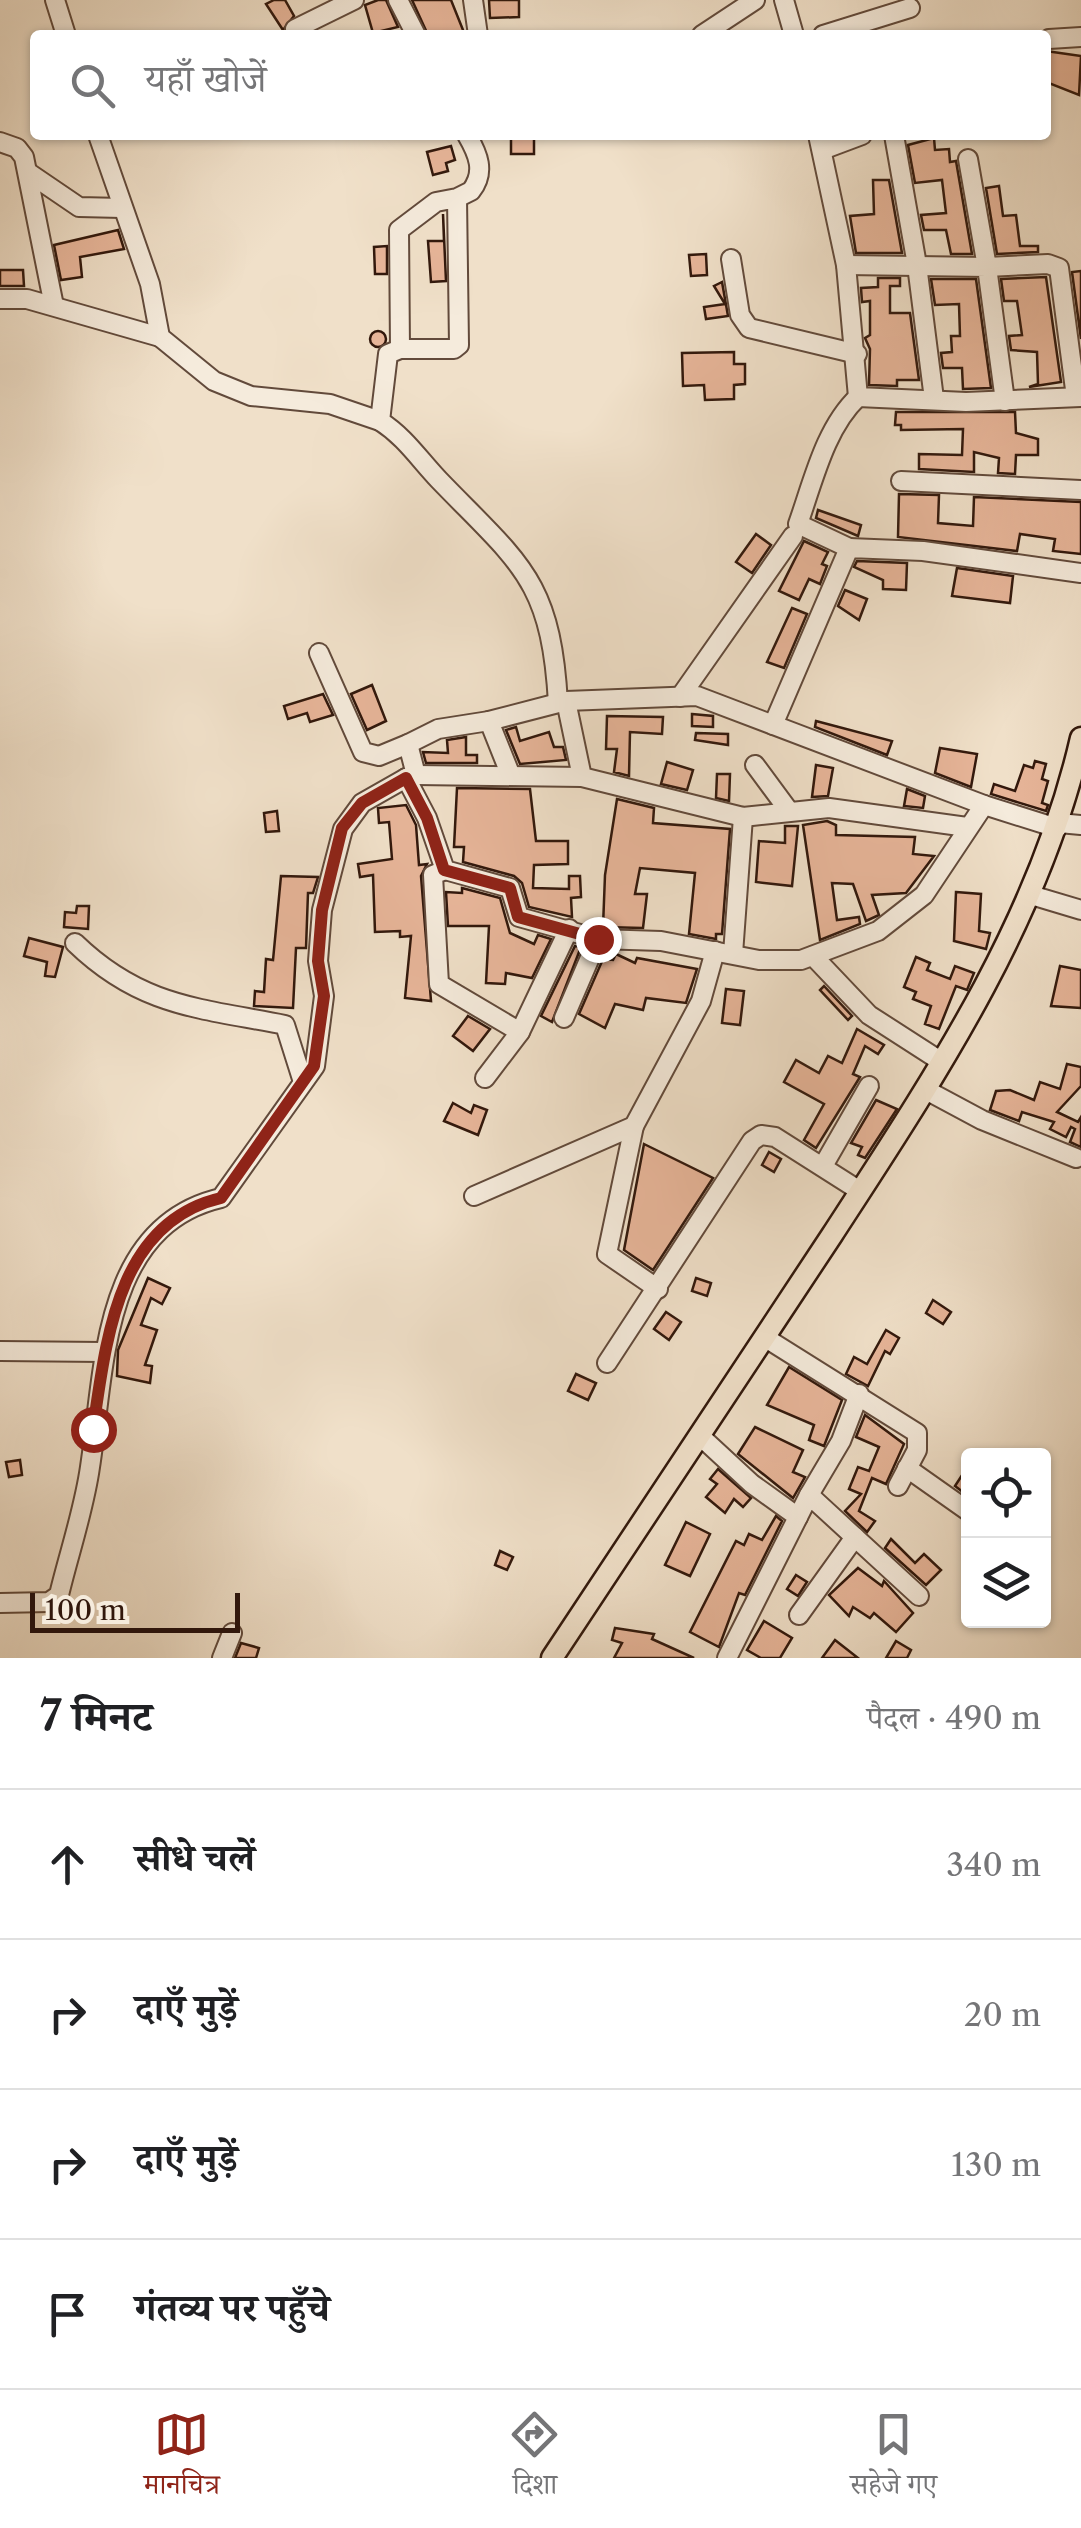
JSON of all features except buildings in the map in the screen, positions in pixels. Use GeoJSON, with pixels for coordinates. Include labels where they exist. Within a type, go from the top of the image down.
{"type":"FeatureCollection","features":[{"type":"Feature","properties":{"kind":"main road"},"geometry":{"type":"LineString","coordinates":[[552,1658],[926,1090],[1031,895],[1058,826],[1081,738]]}},
{"type":"Feature","properties":{"kind":"street"},"geometry":{"type":"LineString","coordinates":[[55,0],[64,30]]}},
{"type":"Feature","properties":{"kind":"street"},"geometry":{"type":"LineString","coordinates":[[295,29],[354,0]]}},
{"type":"Feature","properties":{"kind":"street"},"geometry":{"type":"LineString","coordinates":[[398,0],[413,30]]}},
{"type":"Feature","properties":{"kind":"street"},"geometry":{"type":"LineString","coordinates":[[473,0],[477,30]]}},
{"type":"Feature","properties":{"kind":"street"},"geometry":{"type":"LineString","coordinates":[[710,30],[755,0]]}},
{"type":"Feature","properties":{"kind":"street"},"geometry":{"type":"LineString","coordinates":[[784,0],[793,30]]}},
{"type":"Feature","properties":{"kind":"street"},"geometry":{"type":"LineString","coordinates":[[864,29],[910,8]]}},
{"type":"Feature","properties":{"kind":"street"},"geometry":{"type":"LineString","coordinates":[[1051,39],[1081,36]]}},
{"type":"Feature","properties":{"kind":"street"},"geometry":{"type":"LineString","coordinates":[[100,140],[150,284],[160,337]]}},
{"type":"Feature","properties":{"kind":"street"},"geometry":{"type":"LineString","coordinates":[[400,349],[398,230],[436,202],[457,198],[478,182],[479,160],[469,140]]}},
{"type":"Feature","properties":{"kind":"street"},"geometry":{"type":"LineString","coordinates":[[895,140],[917,265],[934,399]]}},
{"type":"Feature","properties":{"kind":"street"},"geometry":{"type":"LineString","coordinates":[[0,142],[17,148],[28,173],[54,306]]}},
{"type":"Feature","properties":{"kind":"street"},"geometry":{"type":"LineString","coordinates":[[820,143],[846,265],[858,397]]}},
{"type":"Feature","properties":{"kind":"street"},"geometry":{"type":"LineString","coordinates":[[968,159],[1005,401]]}},
{"type":"Feature","properties":{"kind":"street"},"geometry":{"type":"LineString","coordinates":[[28,173],[78,207],[122,208]]}},
{"type":"Feature","properties":{"kind":"street"},"geometry":{"type":"LineString","coordinates":[[380,422],[383,368],[388,354],[400,349],[454,350],[459,345],[457,198]]}},
{"type":"Feature","properties":{"kind":"street"},"geometry":{"type":"LineString","coordinates":[[730,259],[740,315],[749,328],[857,354]]}},
{"type":"Feature","properties":{"kind":"street"},"geometry":{"type":"LineString","coordinates":[[846,265],[1048,264],[1059,268],[1078,398],[1005,401],[858,397],[844,410],[820,460],[798,524],[849,548],[922,551],[1081,572]]}},
{"type":"Feature","properties":{"kind":"street"},"geometry":{"type":"LineString","coordinates":[[0,299],[54,306],[160,337],[214,381],[250,396],[330,404],[380,422],[400,434],[525,571],[548,623],[562,702],[582,777]]}},
{"type":"Feature","properties":{"kind":"street"},"geometry":{"type":"LineString","coordinates":[[901,481],[1081,490]]}},
{"type":"Feature","properties":{"kind":"street"},"geometry":{"type":"LineString","coordinates":[[680,697],[793,536]]}},
{"type":"Feature","properties":{"kind":"street"},"geometry":{"type":"LineString","coordinates":[[774,724],[849,548]]}},
{"type":"Feature","properties":{"kind":"street"},"geometry":{"type":"LineString","coordinates":[[319,653],[364,752],[379,756],[438,730],[562,702],[697,696],[774,724],[810,743],[984,805],[1058,826],[1081,825]]}},
{"type":"Feature","properties":{"kind":"street"},"geometry":{"type":"LineString","coordinates":[[489,721],[511,776]]}},
{"type":"Feature","properties":{"kind":"street"},"geometry":{"type":"LineString","coordinates":[[408,744],[411,777],[444,870]]}},
{"type":"Feature","properties":{"kind":"street"},"geometry":{"type":"LineString","coordinates":[[756,765],[788,811]]}},
{"type":"Feature","properties":{"kind":"street"},"geometry":{"type":"LineString","coordinates":[[0,1602],[48,1602],[59,1595],[90,1468],[103,1352],[114,1308],[162,1227],[190,1205],[221,1198],[314,1066],[320,1035],[322,910],[342,828],[362,803],[411,777],[582,777],[743,818],[829,808],[967,827]]}},
{"type":"Feature","properties":{"kind":"street"},"geometry":{"type":"LineString","coordinates":[[520,1032],[439,984],[433,876],[444,870],[510,888],[518,917],[598,939],[661,940],[759,960],[812,956],[878,930],[924,895],[984,805]]}},
{"type":"Feature","properties":{"kind":"street"},"geometry":{"type":"LineString","coordinates":[[658,1289],[608,1254],[634,1126],[724,952],[743,818]]}},
{"type":"Feature","properties":{"kind":"street"},"geometry":{"type":"LineString","coordinates":[[1031,895],[1081,910]]}},
{"type":"Feature","properties":{"kind":"street"},"geometry":{"type":"LineString","coordinates":[[485,1078],[520,1032],[570,930]]}},
{"type":"Feature","properties":{"kind":"street"},"geometry":{"type":"LineString","coordinates":[[564,1018],[598,939]]}},
{"type":"Feature","properties":{"kind":"street"},"geometry":{"type":"LineString","coordinates":[[74,944],[127,987],[216,1015],[285,1025],[303,1082]]}},
{"type":"Feature","properties":{"kind":"street"},"geometry":{"type":"LineString","coordinates":[[812,956],[868,1015],[942,1062]]}},
{"type":"Feature","properties":{"kind":"street"},"geometry":{"type":"LineString","coordinates":[[823,1166],[869,1086]]}},
{"type":"Feature","properties":{"kind":"street"},"geometry":{"type":"LineString","coordinates":[[926,1090],[982,1120],[1076,1158]]}},
{"type":"Feature","properties":{"kind":"street"},"geometry":{"type":"LineString","coordinates":[[474,1196],[634,1126]]}},
{"type":"Feature","properties":{"kind":"street"},"geometry":{"type":"LineString","coordinates":[[607,1363],[752,1141],[760,1135],[775,1137],[860,1192]]}},
{"type":"Feature","properties":{"kind":"street"},"geometry":{"type":"LineString","coordinates":[[764,1336],[917,1433],[917,1450],[898,1486]]}},
{"type":"Feature","properties":{"kind":"street"},"geometry":{"type":"LineString","coordinates":[[0,1351],[103,1352]]}},
{"type":"Feature","properties":{"kind":"street"},"geometry":{"type":"LineString","coordinates":[[727,1658],[840,1441],[859,1394]]}},
{"type":"Feature","properties":{"kind":"street"},"geometry":{"type":"LineString","coordinates":[[699,1434],[752,1484],[798,1517]]}},
{"type":"Feature","properties":{"kind":"street"},"geometry":{"type":"LineString","coordinates":[[908,1468],[961,1506]]}},
{"type":"Feature","properties":{"kind":"street"},"geometry":{"type":"LineString","coordinates":[[809,1495],[919,1596]]}},
{"type":"Feature","properties":{"kind":"street"},"geometry":{"type":"LineString","coordinates":[[799,1615],[855,1537]]}},
{"type":"Feature","properties":{"kind":"street"},"geometry":{"type":"LineString","coordinates":[[222,1658],[232,1633]]}},
{"type":"Feature","properties":{"kind":"route"},"geometry":{"type":"LineString","coordinates":[[93,1429],[103,1352],[114,1308],[138,1261],[162,1227],[190,1205],[221,1198],[314,1066],[324,996],[318,961],[330,865],[342,828],[362,803],[406,778],[427,818],[444,870],[465,879],[510,888],[518,917],[598,939]]}}]}
